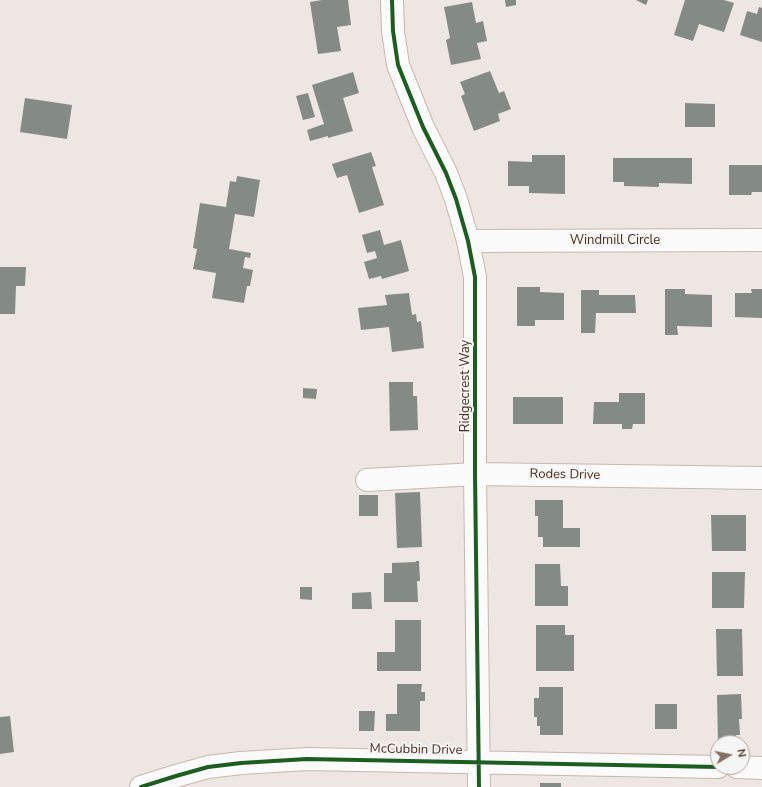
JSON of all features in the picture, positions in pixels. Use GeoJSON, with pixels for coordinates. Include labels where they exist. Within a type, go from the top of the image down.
{"type":"FeatureCollection","features":[{"type":"Feature","properties":{"kind":"street","name":"Ridgecrest Way"},"geometry":{"type":"LineString","coordinates":[[392,0],[393,31],[398,65],[423,127],[446,173],[456,199],[468,241],[475,277],[475,474],[479,787]]}},
{"type":"Feature","properties":{"kind":"street","name":"Windmill Circle"},"geometry":{"type":"LineString","coordinates":[[468,241],[762,240]]}},
{"type":"Feature","properties":{"kind":"street","name":"Rodes Drive"},"geometry":{"type":"LineString","coordinates":[[367,480],[475,474],[762,478]]}},
{"type":"Feature","properties":{"kind":"street","name":"McCubbin Drive"},"geometry":{"type":"LineString","coordinates":[[141,787],[208,768],[241,762],[307,759],[479,761],[710,767]]}},
{"type":"Feature","properties":{"kind":"street"},"geometry":{"type":"LineString","coordinates":[[750,768],[762,768]]}},
{"type":"Feature","properties":{"kind":"building"},"geometry":{"type":"Polygon","coordinates":[[[322,0],[348,0],[351,25],[337,27],[341,51],[318,54],[310,2],[322,0]]]}},
{"type":"Feature","properties":{"kind":"building"},"geometry":{"type":"Polygon","coordinates":[[[505,0],[516,0],[516,5],[506,7],[505,0]]]}},
{"type":"Feature","properties":{"kind":"building"},"geometry":{"type":"Polygon","coordinates":[[[636,0],[648,0],[646,5],[636,0]]]}},
{"type":"Feature","properties":{"kind":"building"},"geometry":{"type":"Polygon","coordinates":[[[685,0],[724,0],[734,3],[724,32],[699,24],[693,41],[674,35],[685,0]]]}},
{"type":"Feature","properties":{"kind":"building"},"geometry":{"type":"Polygon","coordinates":[[[472,2],[476,23],[483,21],[487,41],[477,43],[481,59],[451,65],[446,40],[450,38],[444,7],[472,2]]]}},
{"type":"Feature","properties":{"kind":"building"},"geometry":{"type":"Polygon","coordinates":[[[759,7],[762,8],[762,42],[740,35],[747,11],[757,14],[759,7]]]}},
{"type":"Feature","properties":{"kind":"building"},"geometry":{"type":"Polygon","coordinates":[[[490,71],[499,93],[504,91],[511,109],[498,114],[500,121],[474,131],[461,96],[465,94],[460,82],[490,71]]]}},
{"type":"Feature","properties":{"kind":"building"},"geometry":{"type":"Polygon","coordinates":[[[353,72],[359,93],[343,98],[353,131],[310,141],[307,130],[324,124],[312,85],[353,72]]]}},
{"type":"Feature","properties":{"kind":"building"},"geometry":{"type":"Polygon","coordinates":[[[308,93],[315,117],[303,120],[296,96],[308,93]]]}},
{"type":"Feature","properties":{"kind":"building"},"geometry":{"type":"Polygon","coordinates":[[[25,98],[72,105],[67,139],[20,132],[25,98]]]}},
{"type":"Feature","properties":{"kind":"building"},"geometry":{"type":"Polygon","coordinates":[[[685,103],[715,104],[715,127],[685,127],[685,103]]]}},
{"type":"Feature","properties":{"kind":"building"},"geometry":{"type":"Polygon","coordinates":[[[371,152],[376,166],[372,167],[384,205],[359,213],[347,175],[337,178],[332,164],[371,152]]]}},
{"type":"Feature","properties":{"kind":"building"},"geometry":{"type":"Polygon","coordinates":[[[532,155],[565,155],[565,194],[529,193],[529,186],[508,186],[508,161],[532,162],[532,155]]]}},
{"type":"Feature","properties":{"kind":"building"},"geometry":{"type":"Polygon","coordinates":[[[613,158],[692,158],[692,184],[659,183],[659,187],[624,186],[624,182],[613,182],[613,158]]]}},
{"type":"Feature","properties":{"kind":"building"},"geometry":{"type":"Polygon","coordinates":[[[729,165],[762,165],[762,192],[752,192],[751,195],[729,195],[729,165]]]}},
{"type":"Feature","properties":{"kind":"building"},"geometry":{"type":"Polygon","coordinates":[[[237,176],[260,180],[254,217],[235,214],[229,249],[251,253],[250,258],[245,257],[243,268],[253,270],[250,286],[247,286],[244,303],[212,298],[216,273],[193,269],[197,249],[193,248],[200,203],[226,207],[230,181],[236,182],[237,176]]]}},
{"type":"Feature","properties":{"kind":"building"},"geometry":{"type":"Polygon","coordinates":[[[380,230],[384,245],[401,240],[409,271],[382,279],[381,276],[369,279],[364,262],[377,258],[375,251],[367,253],[362,235],[380,230]]]}},
{"type":"Feature","properties":{"kind":"building"},"geometry":{"type":"Polygon","coordinates":[[[0,267],[26,267],[25,286],[16,286],[15,314],[0,314],[0,267]]]}},
{"type":"Feature","properties":{"kind":"building"},"geometry":{"type":"Polygon","coordinates":[[[517,287],[540,287],[540,292],[564,293],[564,320],[535,320],[535,326],[517,326],[517,287]]]}},
{"type":"Feature","properties":{"kind":"building"},"geometry":{"type":"Polygon","coordinates":[[[665,289],[685,289],[685,294],[712,295],[712,327],[677,326],[678,335],[665,335],[665,289]]]}},
{"type":"Feature","properties":{"kind":"building"},"geometry":{"type":"Polygon","coordinates":[[[751,289],[762,289],[762,318],[735,317],[735,293],[752,293],[751,289]]]}},
{"type":"Feature","properties":{"kind":"building"},"geometry":{"type":"Polygon","coordinates":[[[581,290],[599,290],[599,295],[635,295],[636,313],[596,313],[595,333],[581,333],[581,290]]]}},
{"type":"Feature","properties":{"kind":"building"},"geometry":{"type":"Polygon","coordinates":[[[409,293],[412,315],[416,314],[417,322],[421,321],[424,348],[392,352],[389,327],[361,330],[358,308],[387,305],[385,295],[409,293]]]}},
{"type":"Feature","properties":{"kind":"building"},"geometry":{"type":"Polygon","coordinates":[[[389,382],[413,382],[413,396],[417,396],[418,430],[390,431],[389,382]]]}},
{"type":"Feature","properties":{"kind":"building"},"geometry":{"type":"Polygon","coordinates":[[[303,388],[317,389],[316,399],[303,398],[303,388]]]}},
{"type":"Feature","properties":{"kind":"building"},"geometry":{"type":"Polygon","coordinates":[[[619,393],[645,393],[645,424],[633,424],[632,429],[622,429],[622,424],[593,424],[594,402],[619,402],[619,393]]]}},
{"type":"Feature","properties":{"kind":"building"},"geometry":{"type":"Polygon","coordinates":[[[513,397],[563,397],[563,424],[513,424],[513,397]]]}},
{"type":"Feature","properties":{"kind":"building"},"geometry":{"type":"Polygon","coordinates":[[[420,492],[422,547],[397,548],[395,493],[420,492]]]}},
{"type":"Feature","properties":{"kind":"building"},"geometry":{"type":"Polygon","coordinates":[[[359,495],[378,495],[378,516],[359,516],[359,495]]]}},
{"type":"Feature","properties":{"kind":"building"},"geometry":{"type":"Polygon","coordinates":[[[535,500],[563,500],[563,528],[580,528],[580,547],[543,547],[543,537],[538,537],[538,516],[535,516],[535,500]]]}},
{"type":"Feature","properties":{"kind":"building"},"geometry":{"type":"Polygon","coordinates":[[[711,515],[746,515],[746,551],[712,551],[711,515]]]}},
{"type":"Feature","properties":{"kind":"building"},"geometry":{"type":"Polygon","coordinates":[[[419,561],[420,581],[417,581],[418,602],[384,602],[384,573],[392,573],[392,563],[419,561]]]}},
{"type":"Feature","properties":{"kind":"building"},"geometry":{"type":"Polygon","coordinates":[[[535,564],[560,564],[561,586],[568,586],[568,606],[535,606],[535,564]]]}},
{"type":"Feature","properties":{"kind":"building"},"geometry":{"type":"Polygon","coordinates":[[[712,572],[745,572],[744,608],[712,608],[712,572]]]}},
{"type":"Feature","properties":{"kind":"building"},"geometry":{"type":"Polygon","coordinates":[[[300,587],[312,587],[312,600],[300,599],[300,587]]]}},
{"type":"Feature","properties":{"kind":"building"},"geometry":{"type":"Polygon","coordinates":[[[371,592],[372,609],[352,609],[352,593],[371,592]]]}},
{"type":"Feature","properties":{"kind":"building"},"geometry":{"type":"Polygon","coordinates":[[[395,620],[421,620],[421,671],[377,671],[377,652],[395,652],[395,620]]]}},
{"type":"Feature","properties":{"kind":"building"},"geometry":{"type":"Polygon","coordinates":[[[536,625],[565,625],[565,635],[574,635],[574,671],[536,671],[536,625]]]}},
{"type":"Feature","properties":{"kind":"building"},"geometry":{"type":"Polygon","coordinates":[[[716,629],[742,629],[743,676],[717,676],[716,629]]]}},
{"type":"Feature","properties":{"kind":"building"},"geometry":{"type":"Polygon","coordinates":[[[397,684],[422,684],[421,692],[425,692],[425,701],[420,701],[420,731],[386,731],[386,714],[397,714],[397,684]]]}},
{"type":"Feature","properties":{"kind":"building"},"geometry":{"type":"Polygon","coordinates":[[[539,687],[563,687],[563,735],[540,735],[540,726],[537,726],[537,717],[534,717],[534,698],[539,698],[539,687]]]}},
{"type":"Feature","properties":{"kind":"building"},"geometry":{"type":"Polygon","coordinates":[[[741,694],[742,719],[739,719],[740,735],[718,735],[717,695],[741,694]]]}},
{"type":"Feature","properties":{"kind":"building"},"geometry":{"type":"Polygon","coordinates":[[[655,704],[677,704],[677,729],[655,729],[655,704]]]}},
{"type":"Feature","properties":{"kind":"building"},"geometry":{"type":"Polygon","coordinates":[[[359,711],[375,711],[374,731],[359,731],[359,711]]]}},
{"type":"Feature","properties":{"kind":"building"},"geometry":{"type":"Polygon","coordinates":[[[10,716],[14,752],[0,754],[0,717],[10,716]]]}},
{"type":"Feature","properties":{"kind":"building"},"geometry":{"type":"Polygon","coordinates":[[[540,783],[561,783],[561,787],[540,787],[540,783]]]}},
{"type":"Feature","properties":{"kind":"cycle path"},"geometry":{"type":"LineString","coordinates":[[392,0],[393,31],[398,65],[423,127],[446,173],[456,199],[468,241],[475,277],[475,474],[479,787]]}},
{"type":"Feature","properties":{"kind":"cycle path"},"geometry":{"type":"LineString","coordinates":[[141,787],[208,767],[241,763],[307,759],[710,767]]}}]}
